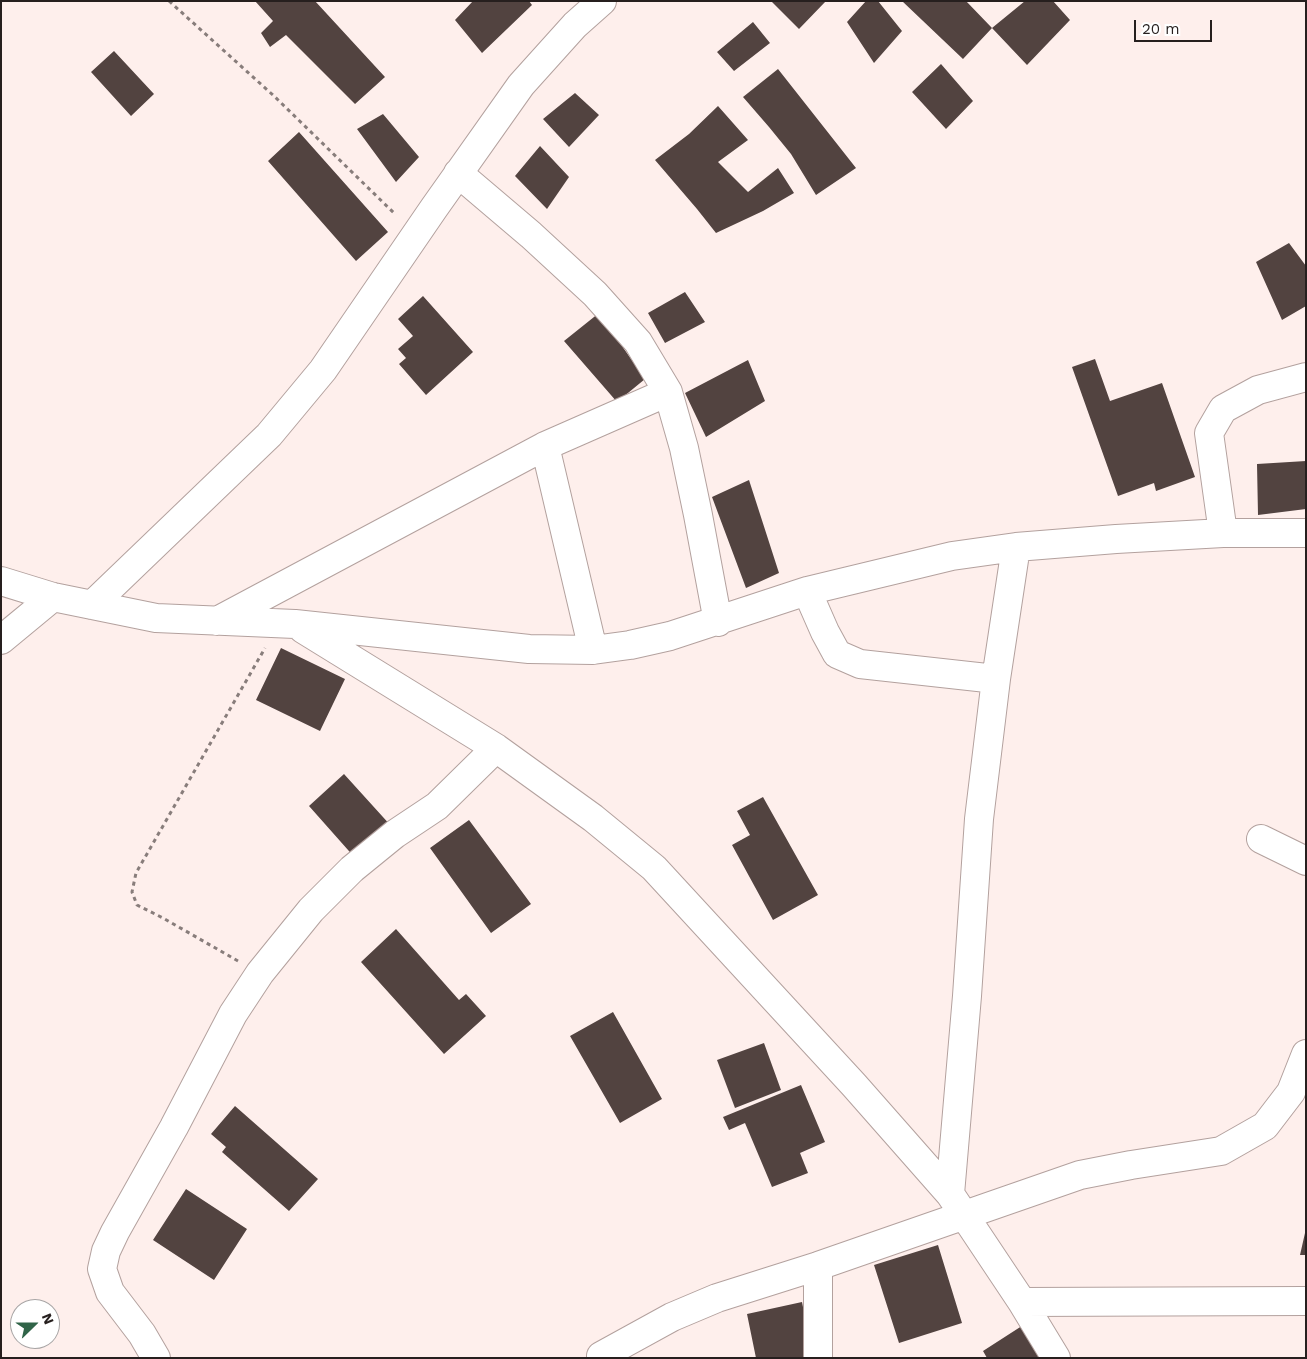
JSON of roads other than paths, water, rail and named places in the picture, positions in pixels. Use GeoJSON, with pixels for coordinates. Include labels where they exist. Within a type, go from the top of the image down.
{"type":"FeatureCollection","features":[{"type":"Feature","properties":{"kind":"street"},"geometry":{"type":"LineString","coordinates":[[92,606],[269,436],[323,370],[458,173],[521,85],[575,25],[602,1]]}},
{"type":"Feature","properties":{"kind":"street"},"geometry":{"type":"LineString","coordinates":[[458,173],[531,235],[595,294],[638,342],[668,392],[688,467],[718,622]]}},
{"type":"Feature","properties":{"kind":"street"},"geometry":{"type":"LineString","coordinates":[[1223,533],[1209,433],[1223,409],[1258,390],[1306,377]]}},
{"type":"Feature","properties":{"kind":"street"},"geometry":{"type":"LineString","coordinates":[[214,622],[546,446],[668,392]]}},
{"type":"Feature","properties":{"kind":"street"},"geometry":{"type":"LineString","coordinates":[[546,446],[593,650]]}},
{"type":"Feature","properties":{"kind":"street"},"geometry":{"type":"LineString","coordinates":[[1,581],[53,597],[156,618],[287,624],[529,649],[593,650],[630,645],[670,636],[718,622],[807,591],[952,556],[1016,547],[1223,533],[1306,533]]}},
{"type":"Feature","properties":{"kind":"street"},"geometry":{"type":"LineString","coordinates":[[950,1194],[967,996],[979,820],[996,679],[1016,547]]}},
{"type":"Feature","properties":{"kind":"street"},"geometry":{"type":"LineString","coordinates":[[807,591],[837,654],[860,664],[996,679]]}},
{"type":"Feature","properties":{"kind":"street"},"geometry":{"type":"LineString","coordinates":[[1,640],[53,597]]}},
{"type":"Feature","properties":{"kind":"street"},"geometry":{"type":"LineString","coordinates":[[287,624],[496,748],[593,818],[654,868],[854,1085],[950,1194],[1022,1302],[1056,1358]]}},
{"type":"Feature","properties":{"kind":"street"},"geometry":{"type":"LineString","coordinates":[[156,1358],[142,1334],[110,1292],[102,1269],[106,1251],[233,1014],[260,973],[311,910],[352,868],[395,834],[438,806],[496,748]]}},
{"type":"Feature","properties":{"kind":"street"},"geometry":{"type":"LineString","coordinates":[[1261,839],[1306,861]]}},
{"type":"Feature","properties":{"kind":"street"},"geometry":{"type":"LineString","coordinates":[[601,1356],[672,1317],[717,1298],[966,1216],[1080,1175],[1221,1151],[1265,1126],[1291,1092],[1306,1054]]}},
{"type":"Feature","properties":{"kind":"street"},"geometry":{"type":"LineString","coordinates":[[818,1266],[818,1358]]}},
{"type":"Feature","properties":{"kind":"street"},"geometry":{"type":"LineString","coordinates":[[1022,1302],[1306,1301]]}}]}
